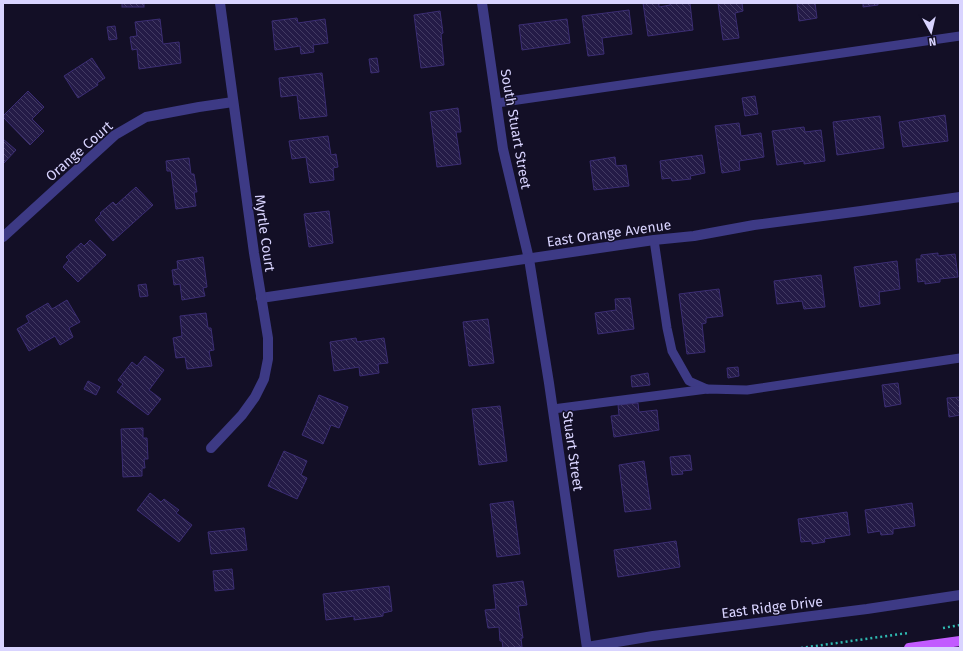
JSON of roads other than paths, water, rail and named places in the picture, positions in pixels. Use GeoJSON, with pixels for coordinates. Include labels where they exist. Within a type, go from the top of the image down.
{"type":"FeatureCollection","features":[{"type":"Feature","properties":{"kind":"main road"},"geometry":{"type":"LineString","coordinates":[[909,648],[960,641]]}},
{"type":"Feature","properties":{"kind":"street","name":"Myrtle Court"},"geometry":{"type":"LineString","coordinates":[[211,448],[242,415],[255,398],[264,380],[268,359],[268,338],[254,253],[220,3]]}},
{"type":"Feature","properties":{"kind":"street","name":"South Stuart Street"},"geometry":{"type":"LineString","coordinates":[[482,3],[503,149],[529,259]]}},
{"type":"Feature","properties":{"kind":"street","name":"Orange Court"},"geometry":{"type":"LineString","coordinates":[[3,237],[115,135],[146,117],[233,102]]}},
{"type":"Feature","properties":{"kind":"street","name":"East Orange Avenue"},"geometry":{"type":"LineString","coordinates":[[261,298],[960,196]]}},
{"type":"Feature","properties":{"kind":"street","name":"Stuart Street"},"geometry":{"type":"LineString","coordinates":[[529,259],[553,409],[587,648]]}},
{"type":"Feature","properties":{"kind":"street","name":"East Ridge Drive"},"geometry":{"type":"LineString","coordinates":[[587,648],[653,636],[867,609],[960,595]]}},
{"type":"Feature","properties":{"kind":"lane"},"geometry":{"type":"LineString","coordinates":[[497,103],[960,36]]}},
{"type":"Feature","properties":{"kind":"lane"},"geometry":{"type":"LineString","coordinates":[[654,240],[667,328],[672,351],[689,381],[708,390]]}},
{"type":"Feature","properties":{"kind":"lane"},"geometry":{"type":"LineString","coordinates":[[553,409],[708,390],[747,390],[960,358]]}}]}
